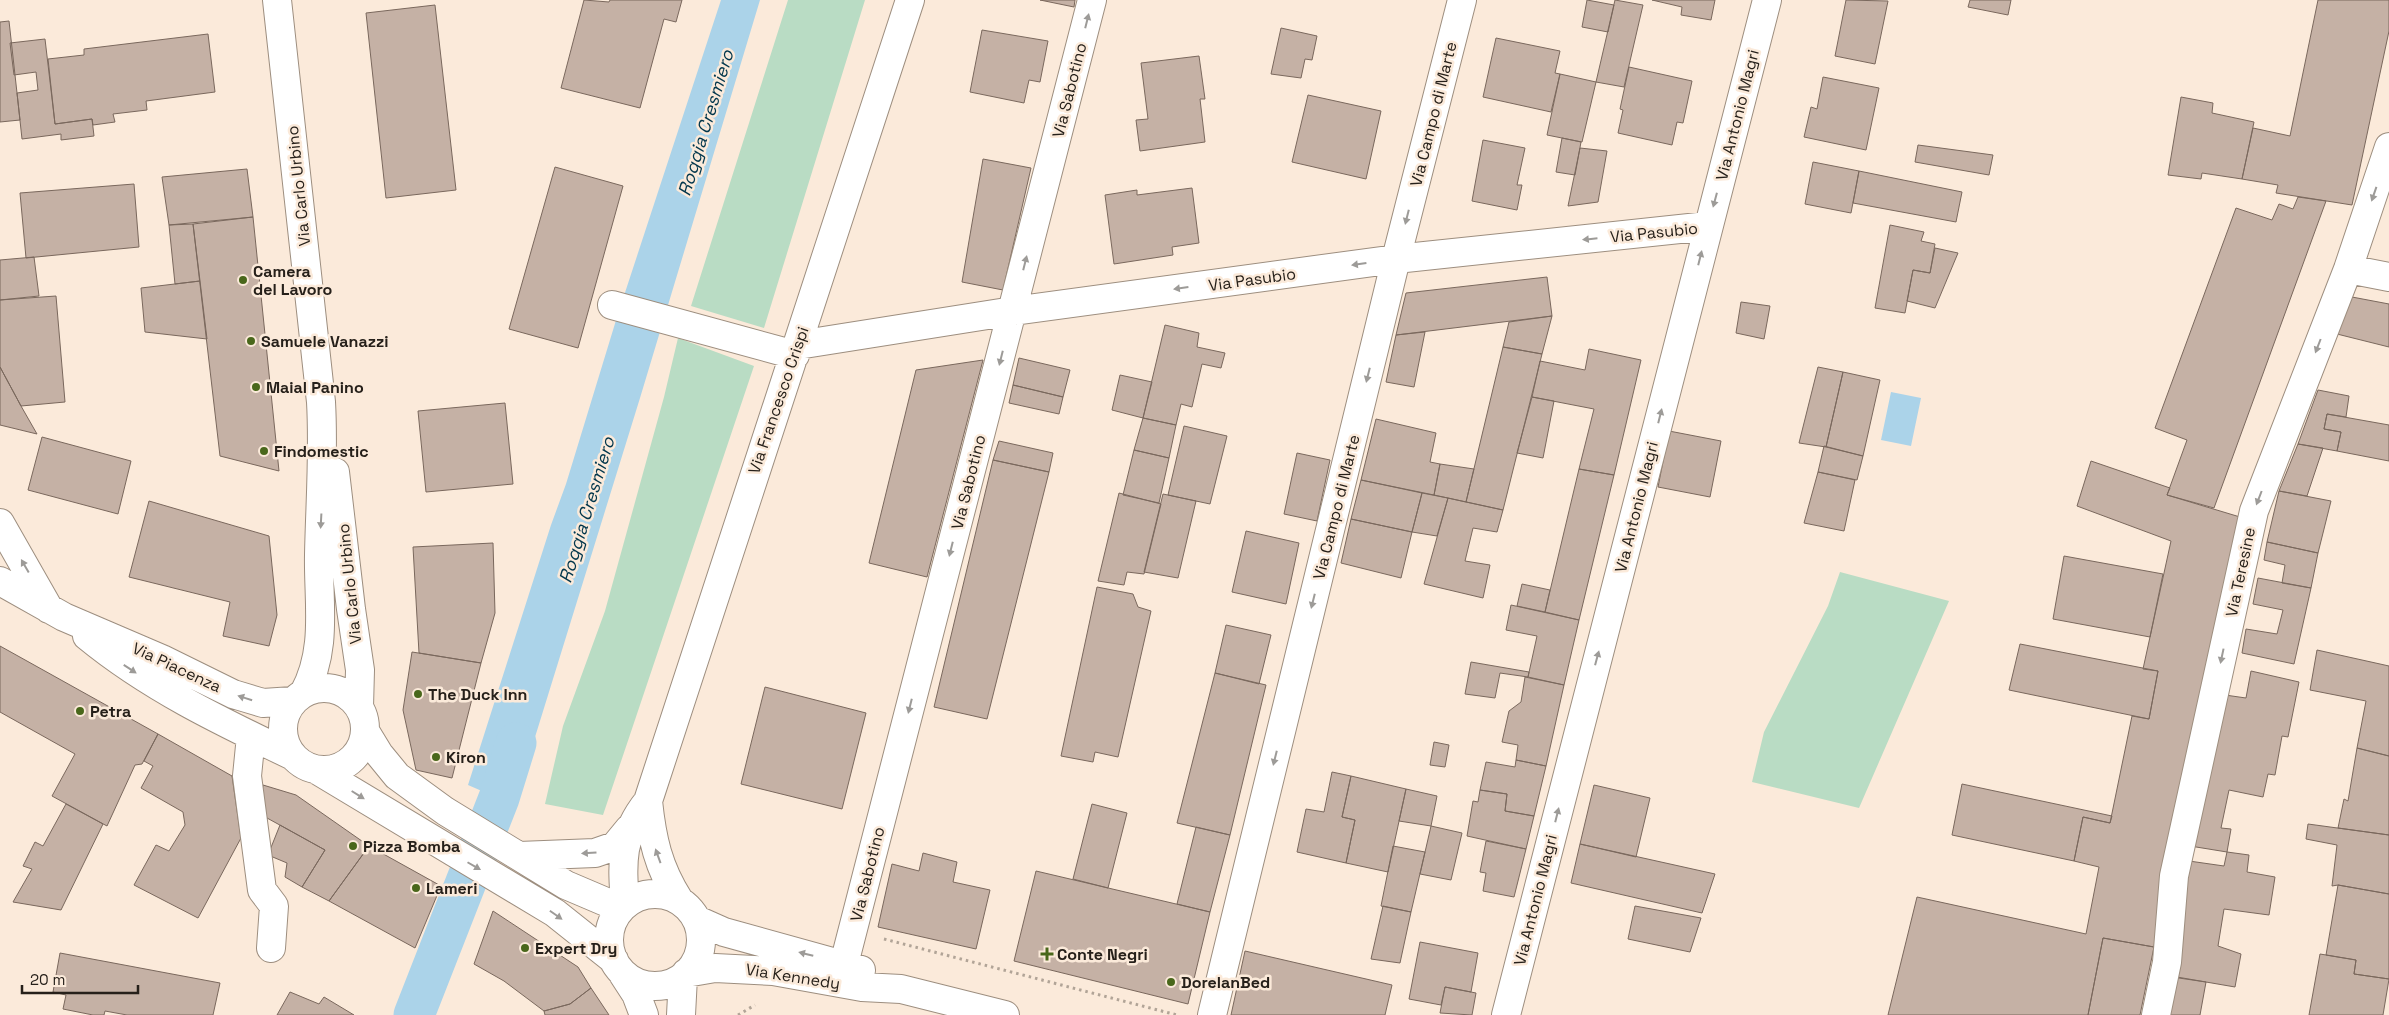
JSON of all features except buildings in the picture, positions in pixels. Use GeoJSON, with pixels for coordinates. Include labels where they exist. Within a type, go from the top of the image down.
{"type":"FeatureCollection","features":[{"type":"Feature","properties":{"kind":"street","name":"Via Carlo Urbino"},"geometry":{"type":"LineString","coordinates":[[277,0],[321,402],[323,439],[319,561],[320,648],[314,672],[298,697]]}},
{"type":"Feature","properties":{"kind":"street","name":"Via Francesco Crispi"},"geometry":{"type":"LineString","coordinates":[[648,801],[910,0]]}},
{"type":"Feature","properties":{"kind":"street","name":"Via Sabotino"},"geometry":{"type":"LineString","coordinates":[[844,964],[1092,0]]}},
{"type":"Feature","properties":{"kind":"street","name":"Via Campo di Marte"},"geometry":{"type":"LineString","coordinates":[[1212,1015],[1396,259],[1462,0]]}},
{"type":"Feature","properties":{"kind":"street","name":"Via Antonio Magri"},"geometry":{"type":"LineString","coordinates":[[1506,1015],[1767,0]]}},
{"type":"Feature","properties":{"kind":"street","name":"Via Teresine"},"geometry":{"type":"LineString","coordinates":[[2156,1015],[2167,962],[2174,876],[2254,511],[2348,269],[2389,147]]}},
{"type":"Feature","properties":{"kind":"street","name":"Via Pasubio"},"geometry":{"type":"LineString","coordinates":[[796,350],[1013,311],[1396,259],[1708,226]]}},
{"type":"Feature","properties":{"kind":"street"},"geometry":{"type":"LineString","coordinates":[[2348,269],[2389,277]]}},
{"type":"Feature","properties":{"kind":"street"},"geometry":{"type":"LineString","coordinates":[[612,305],[686,326],[796,350]]}},
{"type":"Feature","properties":{"kind":"street","name":"Via Carlo Urbino"},"geometry":{"type":"LineString","coordinates":[[321,402],[340,508],[350,609],[361,680],[362,719]]}},
{"type":"Feature","properties":{"kind":"street"},"geometry":{"type":"LineString","coordinates":[[0,523],[57,613]]}},
{"type":"Feature","properties":{"kind":"street","name":"Via Piacenza"},"geometry":{"type":"LineString","coordinates":[[0,581],[57,613],[131,644],[249,700],[263,703],[298,697]]}},
{"type":"Feature","properties":{"kind":"street","name":"Via Piacenza"},"geometry":{"type":"LineString","coordinates":[[57,613],[121,663],[179,700],[293,756]]}},
{"type":"Feature","properties":{"kind":"street"},"geometry":{"type":"LineString","coordinates":[[622,906],[566,885],[445,811],[397,776],[379,754],[348,695],[336,689],[323,687],[298,697],[283,718],[282,732],[285,745],[293,756],[304,765],[317,770],[555,913],[641,984],[656,986],[670,983],[685,975],[693,966],[699,952],[701,938],[697,920],[692,911],[679,900],[668,882],[652,840],[648,801]]}},
{"type":"Feature","properties":{"kind":"street"},"geometry":{"type":"LineString","coordinates":[[317,770],[330,770],[344,765],[355,756],[362,745],[362,719]]}},
{"type":"Feature","properties":{"kind":"street"},"geometry":{"type":"LineString","coordinates":[[251,736],[247,776],[262,890],[274,906],[272,948]]}},
{"type":"Feature","properties":{"kind":"street"},"geometry":{"type":"LineString","coordinates":[[519,856],[595,853],[615,846],[648,801]]}},
{"type":"Feature","properties":{"kind":"street"},"geometry":{"type":"LineString","coordinates":[[622,906],[623,877],[629,829]]}},
{"type":"Feature","properties":{"kind":"street"},"geometry":{"type":"LineString","coordinates":[[644,1015],[636,994],[610,954],[608,938],[612,922],[622,906],[633,898],[649,893],[664,894],[679,900]]}},
{"type":"Feature","properties":{"kind":"street","name":"Via Kennedy"},"geometry":{"type":"LineString","coordinates":[[697,920],[724,932],[844,964],[901,989]]}},
{"type":"Feature","properties":{"kind":"street","name":"Via Kennedy"},"geometry":{"type":"LineString","coordinates":[[685,975],[715,968],[741,967],[862,986],[901,989],[1005,1015]]}},
{"type":"Feature","properties":{"kind":"street"},"geometry":{"type":"LineString","coordinates":[[681,1015],[685,975]]}},
{"type":"Feature","properties":{"kind":"path"},"geometry":{"type":"LineString","coordinates":[[852,931],[1177,1015]]}},
{"type":"Feature","properties":{"kind":"green space"},"geometry":{"type":"Polygon","coordinates":[[[788,0],[865,0],[764,328],[691,306],[788,0]]]}},
{"type":"Feature","properties":{"kind":"green space"},"geometry":{"type":"Polygon","coordinates":[[[678,338],[754,366],[603,815],[545,804],[563,726],[605,611],[664,397],[678,338]]]}},
{"type":"Feature","properties":{"kind":"green space"},"geometry":{"type":"Polygon","coordinates":[[[1840,572],[1949,601],[1859,808],[1752,782],[1764,732],[1828,606],[1840,572]]]}},
{"type":"Feature","properties":{"kind":"water","name":"Roggia Cresmiero"},"geometry":{"type":"Polygon","coordinates":[[[721,0],[760,0],[640,398],[514,805],[468,785],[551,525],[566,484],[617,317],[721,0]]]}},
{"type":"Feature","properties":{"kind":"water"},"geometry":{"type":"Polygon","coordinates":[[[1891,392],[1921,398],[1911,446],[1881,440],[1891,392]]]}},
{"type":"Feature","properties":{"kind":"waterway","name":"Roggia Cresmiero"},"geometry":{"type":"LineString","coordinates":[[414,1015],[499,798],[516,743]]}},
{"type":"Feature","properties":{"kind":"place","name":"Camera del Lavoro"},"geometry":{"type":"Point","coordinates":[243,280]}},
{"type":"Feature","properties":{"kind":"place","name":"Samuele Vanazzi"},"geometry":{"type":"Point","coordinates":[251,341]}},
{"type":"Feature","properties":{"kind":"place","name":"Maial Panino"},"geometry":{"type":"Point","coordinates":[256,387]}},
{"type":"Feature","properties":{"kind":"place","name":"Findomestic"},"geometry":{"type":"Point","coordinates":[264,451]}},
{"type":"Feature","properties":{"kind":"place","name":"The Duck Inn"},"geometry":{"type":"Point","coordinates":[418,694]}},
{"type":"Feature","properties":{"kind":"place","name":"Petra"},"geometry":{"type":"Point","coordinates":[80,711]}},
{"type":"Feature","properties":{"kind":"place","name":"Kiron"},"geometry":{"type":"Point","coordinates":[436,757]}},
{"type":"Feature","properties":{"kind":"place","name":"Pizza Bomba"},"geometry":{"type":"Point","coordinates":[353,846]}},
{"type":"Feature","properties":{"kind":"place","name":"Lameri"},"geometry":{"type":"Point","coordinates":[416,888]}},
{"type":"Feature","properties":{"kind":"place","name":"Expert Dry"},"geometry":{"type":"Point","coordinates":[525,948]}},
{"type":"Feature","properties":{"kind":"place","name":"Conte Negri"},"geometry":{"type":"Point","coordinates":[1047,954]}},
{"type":"Feature","properties":{"kind":"place","name":"DorelanBed"},"geometry":{"type":"Point","coordinates":[1171,982]}}]}
